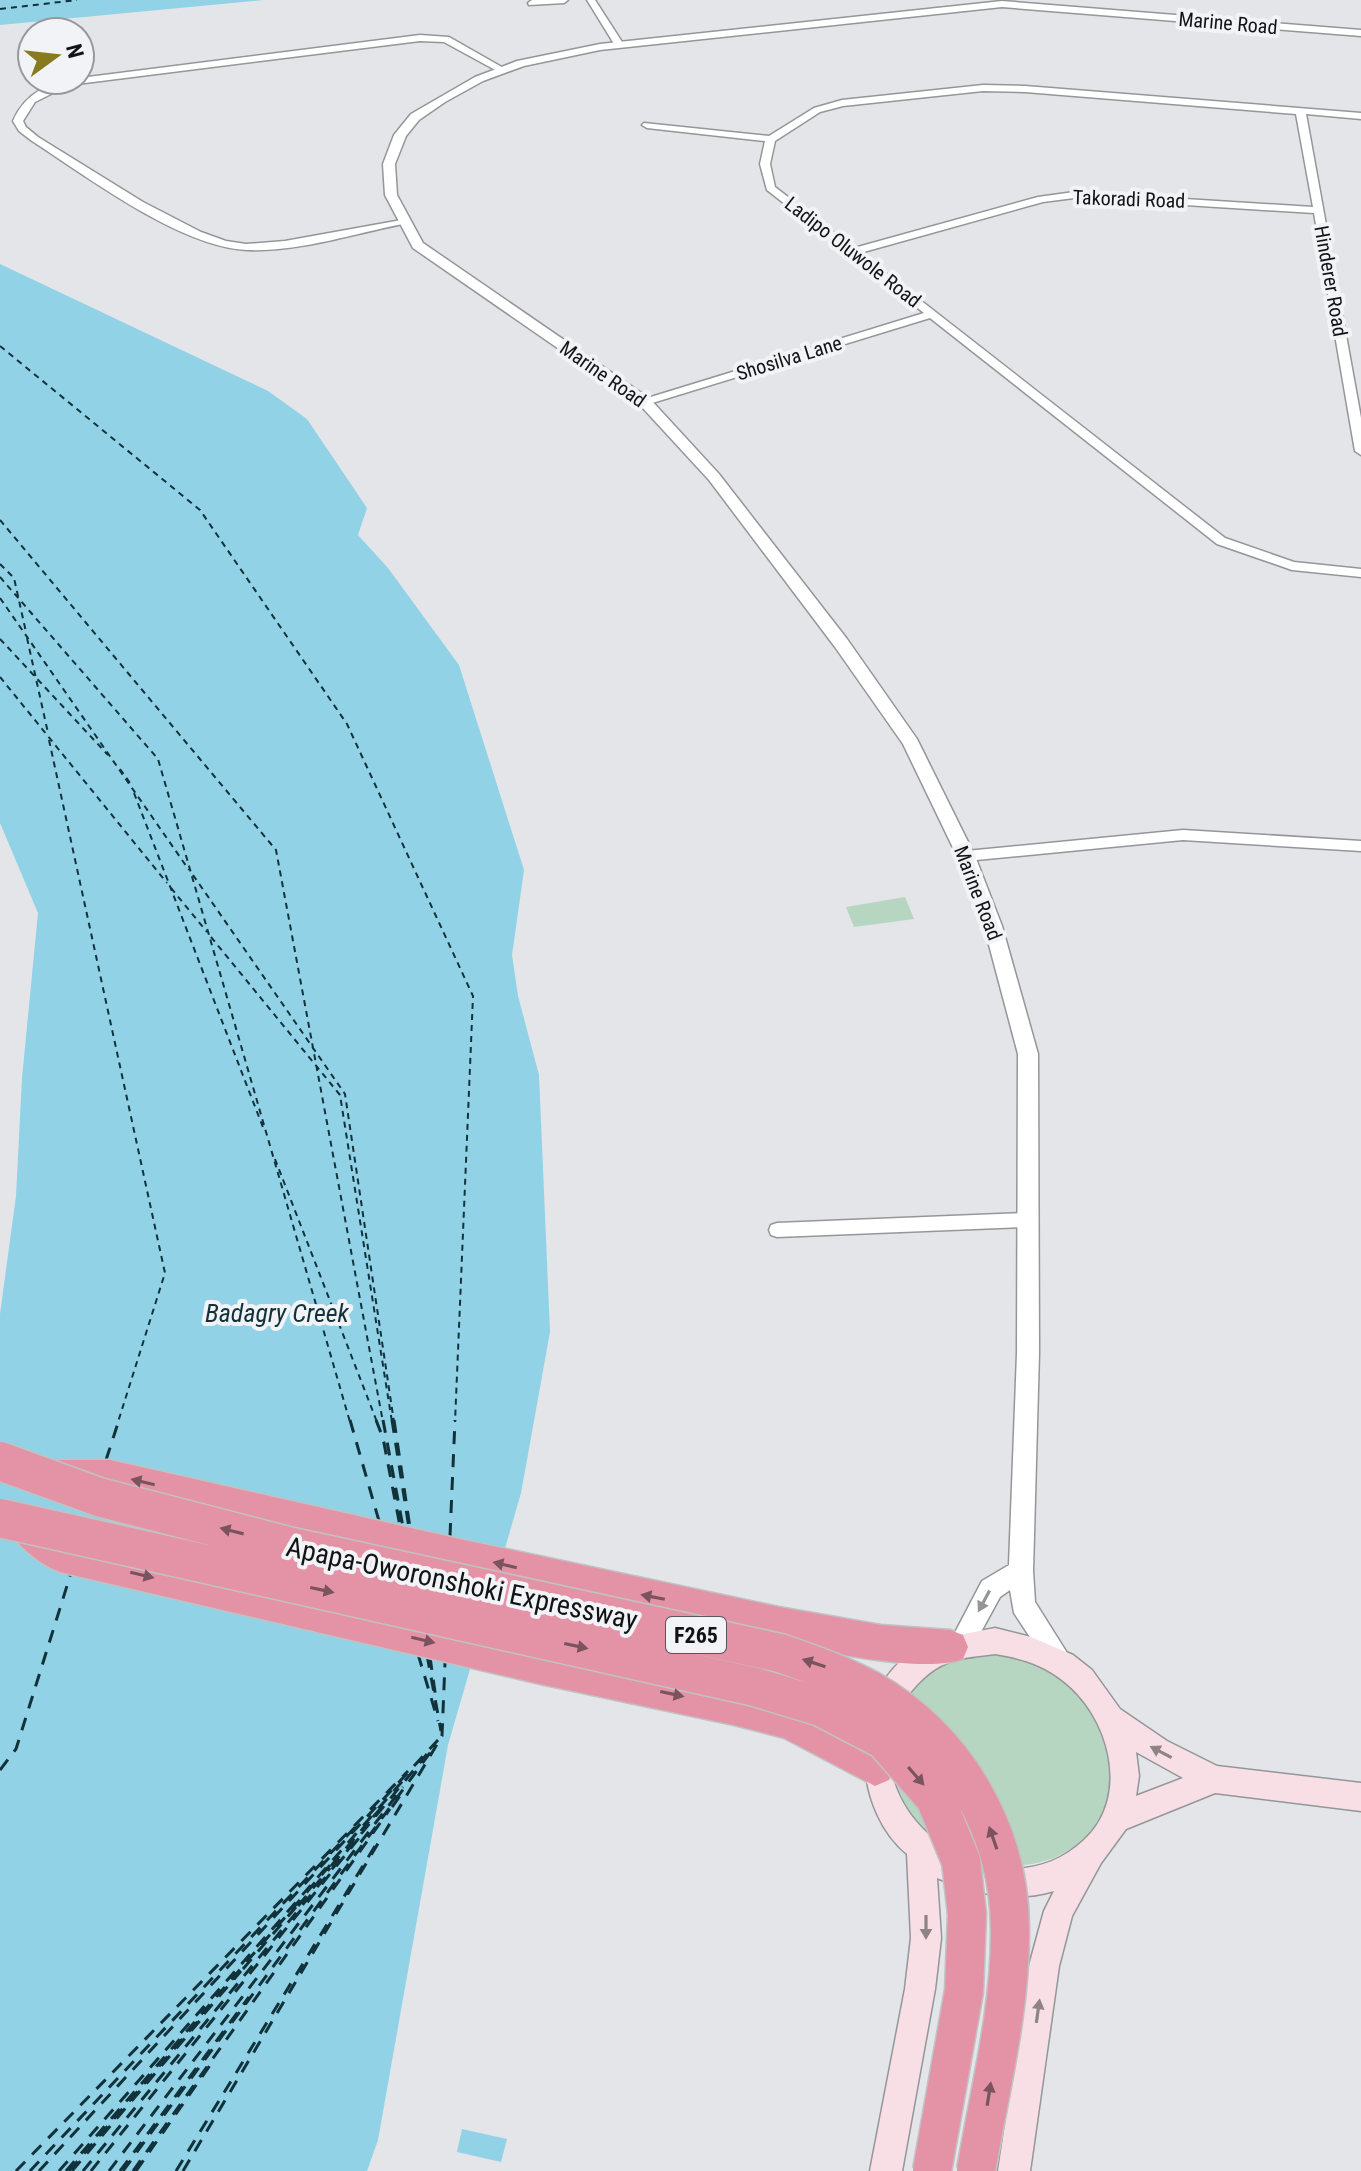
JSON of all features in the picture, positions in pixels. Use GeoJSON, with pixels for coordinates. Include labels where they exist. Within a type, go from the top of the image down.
{"type":"FeatureCollection","features":[{"type":"Feature","properties":{"kind":"highway","name":"Apapa-Oworonshoki Expressway"},"geometry":{"type":"LineString","coordinates":[[0,1461],[99,1497],[288,1546],[780,1653],[840,1672],[899,1707],[931,1735],[971,1788],[984,1811],[1005,1883],[1010,1918],[1009,1959],[976,2171]]}},
{"type":"Feature","properties":{"kind":"highway"},"geometry":{"type":"LineString","coordinates":[[37,1476],[110,1475],[581,1583],[903,1646],[956,1645]]}},
{"type":"Feature","properties":{"kind":"highway","name":"Apapa-Oworonshoki Expressway"},"geometry":{"type":"LineString","coordinates":[[11,1521],[755,1687],[821,1707],[884,1740],[935,1798],[961,1861],[966,1900],[964,1991],[932,2171]]}},
{"type":"Feature","properties":{"kind":"highway"},"geometry":{"type":"LineString","coordinates":[[11,1521],[60,1556],[788,1721],[828,1739],[875,1767]]}},
{"type":"Feature","properties":{"kind":"main road"},"geometry":{"type":"LineString","coordinates":[[1014,2171],[1044,1966],[1059,1911],[1091,1855],[1106,1838],[1117,1818],[1123,1799],[1125,1768],[1120,1738],[1112,1718],[1082,1679],[1062,1664],[1018,1645],[995,1641],[956,1645],[912,1667],[885,1701],[878,1722],[875,1767],[891,1811],[921,1849],[962,1873],[1008,1884],[1053,1877],[1091,1855]]}},
{"type":"Feature","properties":{"kind":"main road"},"geometry":{"type":"LineString","coordinates":[[1112,1718],[1157,1751],[1215,1779],[1361,1797]]}},
{"type":"Feature","properties":{"kind":"main road"},"geometry":{"type":"LineString","coordinates":[[1117,1818],[1215,1779]]}},
{"type":"Feature","properties":{"kind":"main road"},"geometry":{"type":"LineString","coordinates":[[886,2171],[920,1989],[926,1938],[921,1849]]}},
{"type":"Feature","properties":{"kind":"street"},"geometry":{"type":"LineString","coordinates":[[532,3],[564,0]]}},
{"type":"Feature","properties":{"kind":"street"},"geometry":{"type":"LineString","coordinates":[[591,0],[619,45]]}},
{"type":"Feature","properties":{"kind":"street","name":"Marine Road"},"geometry":{"type":"LineString","coordinates":[[1062,1664],[1023,1605],[1021,1571],[1028,1353],[1028,1054],[993,926],[966,856],[911,743],[841,643],[714,477],[645,402],[418,245],[391,195],[389,164],[400,135],[415,117],[441,99],[502,70],[541,57],[619,45],[1002,4],[1361,33]]}},
{"type":"Feature","properties":{"kind":"street"},"geometry":{"type":"LineString","coordinates":[[403,221],[270,245],[243,247],[201,238],[22,129],[18,121],[22,108],[34,96],[67,82],[435,37],[446,39],[502,70]]}},
{"type":"Feature","properties":{"kind":"street"},"geometry":{"type":"LineString","coordinates":[[647,125],[771,139],[817,110],[842,103],[983,88],[1361,116]]}},
{"type":"Feature","properties":{"kind":"street","name":"Hinderer Road"},"geometry":{"type":"LineString","coordinates":[[1301,112],[1361,451]]}},
{"type":"Feature","properties":{"kind":"street","name":"Ladipo Oluwole Road"},"geometry":{"type":"LineString","coordinates":[[771,139],[764,162],[765,175],[771,188],[1221,541],[1292,566],[1361,573]]}},
{"type":"Feature","properties":{"kind":"street","name":"Takoradi Road"},"geometry":{"type":"LineString","coordinates":[[851,252],[1042,199],[1074,195],[1319,210]]}},
{"type":"Feature","properties":{"kind":"street","name":"Shosilva Lane"},"geometry":{"type":"LineString","coordinates":[[645,402],[932,314]]}},
{"type":"Feature","properties":{"kind":"street"},"geometry":{"type":"LineString","coordinates":[[966,856],[1183,835],[1361,846]]}},
{"type":"Feature","properties":{"kind":"street"},"geometry":{"type":"LineString","coordinates":[[777,1230],[1026,1220]]}},
{"type":"Feature","properties":{"kind":"street"},"geometry":{"type":"LineString","coordinates":[[956,1645],[991,1589],[1021,1571]]}},
{"type":"Feature","properties":{"kind":"green space"},"geometry":{"type":"Polygon","coordinates":[[[905,897],[914,919],[854,927],[846,907],[905,897]]]}},
{"type":"Feature","properties":{"kind":"green space"},"geometry":{"type":"Polygon","coordinates":[[[987,1655],[1032,1663],[1068,1684],[1086,1704],[1108,1752],[1110,1778],[1106,1803],[1095,1826],[1075,1846],[1049,1860],[1020,1865],[991,1863],[963,1855],[937,1840],[916,1820],[901,1795],[893,1757],[909,1698],[917,1685],[940,1668],[987,1655]]]}},
{"type":"Feature","properties":{"kind":"water"},"geometry":{"type":"Polygon","coordinates":[[[0,0],[264,0],[95,16],[16,16],[16,23],[0,25],[0,0]]]}},
{"type":"Feature","properties":{"kind":"water","name":"Badagry Creek"},"geometry":{"type":"Polygon","coordinates":[[[0,264],[268,391],[307,419],[367,508],[358,535],[388,568],[459,665],[524,870],[512,955],[518,996],[539,1075],[550,1332],[521,1493],[448,1745],[378,2140],[367,2171],[0,2171],[0,1314],[16,1196],[22,1078],[38,913],[0,823],[0,264]]]}},
{"type":"Feature","properties":{"kind":"water"},"geometry":{"type":"Polygon","coordinates":[[[462,2129],[507,2139],[501,2162],[457,2152],[462,2129]]]}},
{"type":"Feature","properties":{"kind":"ferry route"},"geometry":{"type":"LineString","coordinates":[[0,9],[77,0]]}},
{"type":"Feature","properties":{"kind":"ferry route"},"geometry":{"type":"LineString","coordinates":[[0,346],[200,510],[347,724],[473,996],[455,1422]]}},
{"type":"Feature","properties":{"kind":"ferry route"},"geometry":{"type":"LineString","coordinates":[[0,520],[276,850],[313,1048]]}},
{"type":"Feature","properties":{"kind":"ferry route"},"geometry":{"type":"LineString","coordinates":[[0,564],[14,578],[19,598]]}},
{"type":"Feature","properties":{"kind":"ferry route"},"geometry":{"type":"LineString","coordinates":[[0,577],[19,598]]}},
{"type":"Feature","properties":{"kind":"ferry route"},"geometry":{"type":"LineString","coordinates":[[0,598],[189,870]]}},
{"type":"Feature","properties":{"kind":"ferry route"},"geometry":{"type":"LineString","coordinates":[[19,598],[158,759],[350,1422]]}},
{"type":"Feature","properties":{"kind":"ferry route"},"geometry":{"type":"LineString","coordinates":[[19,598],[26,632]]}},
{"type":"Feature","properties":{"kind":"ferry route"},"geometry":{"type":"LineString","coordinates":[[27,638],[36,677]]}},
{"type":"Feature","properties":{"kind":"ferry route"},"geometry":{"type":"LineString","coordinates":[[0,639],[36,677]]}},
{"type":"Feature","properties":{"kind":"ferry route"},"geometry":{"type":"LineString","coordinates":[[0,677],[167,883]]}},
{"type":"Feature","properties":{"kind":"ferry route"},"geometry":{"type":"LineString","coordinates":[[36,677],[108,755]]}},
{"type":"Feature","properties":{"kind":"ferry route"},"geometry":{"type":"LineString","coordinates":[[36,677],[48,733]]}},
{"type":"Feature","properties":{"kind":"ferry route"},"geometry":{"type":"LineString","coordinates":[[49,740],[165,1273],[118,1422]]}},
{"type":"Feature","properties":{"kind":"ferry route"},"geometry":{"type":"LineString","coordinates":[[120,769],[130,783]]}},
{"type":"Feature","properties":{"kind":"ferry route"},"geometry":{"type":"LineString","coordinates":[[134,793],[264,1130]]}},
{"type":"Feature","properties":{"kind":"ferry route"},"geometry":{"type":"LineString","coordinates":[[193,875],[313,1048]]}},
{"type":"Feature","properties":{"kind":"ferry route"},"geometry":{"type":"LineString","coordinates":[[171,888],[207,932]]}},
{"type":"Feature","properties":{"kind":"ferry route"},"geometry":{"type":"LineString","coordinates":[[211,937],[316,1066]]}},
{"type":"Feature","properties":{"kind":"ferry route"},"geometry":{"type":"LineString","coordinates":[[313,1048],[345,1094],[394,1422]]}},
{"type":"Feature","properties":{"kind":"ferry route"},"geometry":{"type":"LineString","coordinates":[[313,1048],[316,1066]]}},
{"type":"Feature","properties":{"kind":"ferry route"},"geometry":{"type":"LineString","coordinates":[[316,1066],[340,1095],[392,1422]]}},
{"type":"Feature","properties":{"kind":"ferry route"},"geometry":{"type":"LineString","coordinates":[[316,1066],[383,1422]]}},
{"type":"Feature","properties":{"kind":"ferry route"},"geometry":{"type":"LineString","coordinates":[[275,1159],[377,1422]]}},
{"type":"Feature","properties":{"kind":"ferry route"},"geometry":{"type":"LineString","coordinates":[[106,1460],[119,1420]]}},
{"type":"Feature","properties":{"kind":"ferry route"},"geometry":{"type":"LineString","coordinates":[[350,1420],[379,1521]]}},
{"type":"Feature","properties":{"kind":"ferry route"},"geometry":{"type":"LineString","coordinates":[[376,1420],[383,1438],[400,1526]]}},
{"type":"Feature","properties":{"kind":"ferry route"},"geometry":{"type":"LineString","coordinates":[[383,1420],[403,1527]]}},
{"type":"Feature","properties":{"kind":"ferry route"},"geometry":{"type":"LineString","coordinates":[[392,1420],[409,1528]]}},
{"type":"Feature","properties":{"kind":"ferry route"},"geometry":{"type":"LineString","coordinates":[[394,1420],[410,1528]]}},
{"type":"Feature","properties":{"kind":"ferry route"},"geometry":{"type":"LineString","coordinates":[[450,1536],[455,1420]]}},
{"type":"Feature","properties":{"kind":"ferry route"},"geometry":{"type":"LineString","coordinates":[[0,1770],[16,1749],[71,1573]]}},
{"type":"Feature","properties":{"kind":"ferry route"},"geometry":{"type":"LineString","coordinates":[[418,1654],[438,1721]]}},
{"type":"Feature","properties":{"kind":"ferry route"},"geometry":{"type":"LineString","coordinates":[[427,1655],[441,1731]]}},
{"type":"Feature","properties":{"kind":"ferry route"},"geometry":{"type":"LineString","coordinates":[[430,1657],[436,1699]]}},
{"type":"Feature","properties":{"kind":"ferry route"},"geometry":{"type":"LineString","coordinates":[[183,2171],[442,1736],[445,1663]]}},
{"type":"Feature","properties":{"kind":"ferry route"},"geometry":{"type":"LineString","coordinates":[[39,2171],[438,1740]]}},
{"type":"Feature","properties":{"kind":"ferry route"},"geometry":{"type":"LineString","coordinates":[[123,2171],[435,1746]]}},
{"type":"Feature","properties":{"kind":"ferry route"},"geometry":{"type":"LineString","coordinates":[[83,2171],[427,1754]]}},
{"type":"Feature","properties":{"kind":"ferry route"},"geometry":{"type":"LineString","coordinates":[[16,2171],[408,1771]]}},
{"type":"Feature","properties":{"kind":"ferry route"},"geometry":{"type":"LineString","coordinates":[[59,2171],[407,1776]]}},
{"type":"Feature","properties":{"kind":"ferry route"},"geometry":{"type":"LineString","coordinates":[[109,2171],[403,1787]]}},
{"type":"Feature","properties":{"kind":"ferry route"},"geometry":{"type":"LineString","coordinates":[[392,1807],[400,1796]]}},
{"type":"Feature","properties":{"kind":"ferry route"},"geometry":{"type":"LineString","coordinates":[[373,1817],[382,1807]]}},
{"type":"Feature","properties":{"kind":"ferry route"},"geometry":{"type":"LineString","coordinates":[[133,2171],[390,1809]]}},
{"type":"Feature","properties":{"kind":"ferry route"},"geometry":{"type":"LineString","coordinates":[[331,1866],[371,1819]]}},
{"type":"Feature","properties":{"kind":"ferry route"},"geometry":{"type":"LineString","coordinates":[[30,2171],[361,1821]]}},
{"type":"Feature","properties":{"kind":"ferry route"},"geometry":{"type":"LineString","coordinates":[[91,2171],[363,1833]]}},
{"type":"Feature","properties":{"kind":"ferry route"},"geometry":{"type":"LineString","coordinates":[[176,2171],[375,1846]]}},
{"type":"Feature","properties":{"kind":"ferry route"},"geometry":{"type":"LineString","coordinates":[[66,2171],[331,1864]]}},
{"type":"Feature","properties":{"kind":"ferry route"},"geometry":{"type":"LineString","coordinates":[[298,1906],[330,1868]]}},
{"type":"Feature","properties":{"kind":"ferry route"},"geometry":{"type":"LineString","coordinates":[[243,1969],[296,1907]]}},
{"type":"Feature","properties":{"kind":"ferry route"},"geometry":{"type":"LineString","coordinates":[[69,2171],[241,1971]]}},
{"type":"Feature","properties":{"kind":"ferry route"},"geometry":{"type":"LineString","coordinates":[[120,2171],[249,1997]]}},
{"type":"Feature","properties":{"kind":"ferry route"},"geometry":{"type":"LineString","coordinates":[[72,2171],[203,2017]]}},
{"type":"Feature","properties":{"kind":"ferry route"},"geometry":{"type":"LineString","coordinates":[[136,2171],[213,2061]]}}]}
